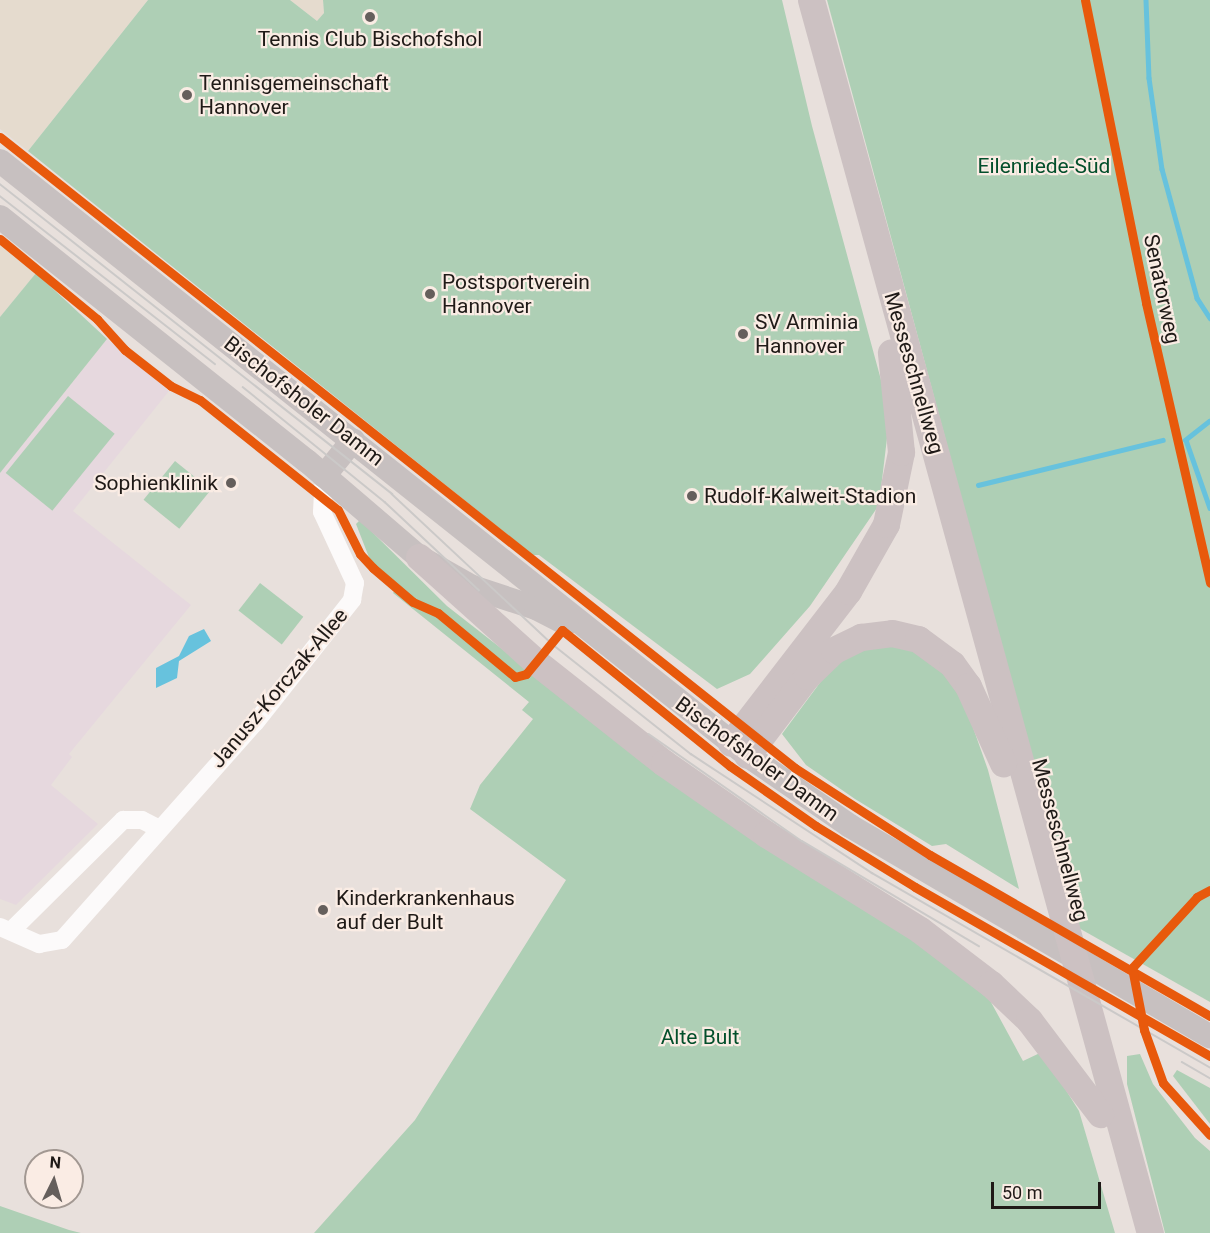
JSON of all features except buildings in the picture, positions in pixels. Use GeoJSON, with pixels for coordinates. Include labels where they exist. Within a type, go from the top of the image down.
{"type":"FeatureCollection","features":[{"type":"Feature","properties":{"kind":"highway","name":"Messeschnellweg"},"geometry":{"type":"LineString","coordinates":[[794,0],[1132,1233]]}},
{"type":"Feature","properties":{"kind":"highway","name":"Messeschnellweg"},"geometry":{"type":"LineString","coordinates":[[811,0],[1150,1233]]}},
{"type":"Feature","properties":{"kind":"highway"},"geometry":{"type":"LineString","coordinates":[[739,749],[848,591],[886,524],[901,452],[891,353]]}},
{"type":"Feature","properties":{"kind":"highway"},"geometry":{"type":"LineString","coordinates":[[419,557],[536,662],[664,763],[766,834],[920,930],[991,984],[1029,1020],[1100,1114]]}},
{"type":"Feature","properties":{"kind":"highway"},"geometry":{"type":"LineString","coordinates":[[739,749],[820,662],[846,642],[892,633],[918,639],[952,664],[968,686],[1003,763]]}},
{"type":"Feature","properties":{"kind":"main road","name":"Bischofsholer Damm"},"geometry":{"type":"LineString","coordinates":[[0,161],[568,611],[604,645],[739,749],[850,826],[977,903],[1210,1036]]}},
{"type":"Feature","properties":{"kind":"main road","name":"Bischofsholer Damm"},"geometry":{"type":"LineString","coordinates":[[0,217],[324,476],[419,557],[472,587],[536,608],[604,645]]}},
{"type":"Feature","properties":{"kind":"main road"},"geometry":{"type":"LineString","coordinates":[[324,476],[353,440]]}},
{"type":"Feature","properties":{"kind":"street","name":"Janusz-Korczak-Allee"},"geometry":{"type":"LineString","coordinates":[[158,828],[142,820],[123,820],[6,929],[39,944],[62,940],[158,828],[255,723],[352,600],[355,583],[322,512],[324,476]]}},
{"type":"Feature","properties":{"kind":"shaded area"},"geometry":{"type":"Polygon","coordinates":[[[0,0],[148,0],[28,151],[0,129],[0,0]]]}},
{"type":"Feature","properties":{"kind":"shaded area"},"geometry":{"type":"Polygon","coordinates":[[[290,0],[323,0],[324,13],[317,21],[290,0]]]}},
{"type":"Feature","properties":{"kind":"shaded area"},"geometry":{"type":"Polygon","coordinates":[[[0,243],[36,273],[0,317],[0,243]]]}},
{"type":"Feature","properties":{"kind":"shaded area"},"geometry":{"type":"Polygon","coordinates":[[[107,339],[169,391],[73,511],[191,605],[69,754],[72,757],[51,785],[98,824],[16,905],[0,899],[0,473],[107,339]]]}},
{"type":"Feature","properties":{"kind":"green space"},"geometry":{"type":"Polygon","coordinates":[[[148,0],[290,0],[317,21],[324,13],[323,0],[782,0],[812,126],[890,413],[879,505],[810,606],[750,674],[717,689],[539,555],[533,555],[28,151],[148,0]]]}},
{"type":"Feature","properties":{"kind":"green space","name":"Eilenriede-Süd"},"geometry":{"type":"Polygon","coordinates":[[[827,0],[1210,0],[1210,1002],[1077,927],[827,0]]]}},
{"type":"Feature","properties":{"kind":"green space"},"geometry":{"type":"Polygon","coordinates":[[[36,273],[107,339],[0,473],[0,317],[36,273]]]}},
{"type":"Feature","properties":{"kind":"green space"},"geometry":{"type":"Polygon","coordinates":[[[68,396],[115,434],[52,511],[6,473],[68,396]]]}},
{"type":"Feature","properties":{"kind":"green space"},"geometry":{"type":"Polygon","coordinates":[[[175,461],[211,490],[179,529],[144,500],[175,461]]]}},
{"type":"Feature","properties":{"kind":"green space","name":"Alte Bult"},"geometry":{"type":"Polygon","coordinates":[[[360,520],[447,606],[661,773],[882,918],[986,993],[1023,1061],[1042,1052],[1079,1111],[1115,1233],[314,1233],[415,1120],[566,880],[470,809],[480,785],[533,719],[522,710],[529,702],[393,593],[398,585],[372,565],[356,524],[360,520]]]}},
{"type":"Feature","properties":{"kind":"green space"},"geometry":{"type":"Polygon","coordinates":[[[260,583],[303,617],[282,644],[238,611],[260,583]]]}},
{"type":"Feature","properties":{"kind":"green space"},"geometry":{"type":"Polygon","coordinates":[[[908,643],[957,682],[988,770],[1019,889],[946,844],[932,846],[855,799],[806,765],[782,734],[839,657],[855,646],[908,643]]]}},
{"type":"Feature","properties":{"kind":"green space"},"geometry":{"type":"Polygon","coordinates":[[[1140,1054],[1153,1084],[1195,1138],[1210,1151],[1210,1233],[1165,1233],[1127,1084],[1127,1056],[1140,1054]]]}},
{"type":"Feature","properties":{"kind":"green space"},"geometry":{"type":"Polygon","coordinates":[[[1177,1070],[1210,1088],[1210,1124],[1173,1076],[1177,1070]]]}},
{"type":"Feature","properties":{"kind":"green space"},"geometry":{"type":"Polygon","coordinates":[[[0,1206],[69,1230],[81,1233],[0,1233],[0,1206]]]}},
{"type":"Feature","properties":{"kind":"water"},"geometry":{"type":"Polygon","coordinates":[[[204,629],[211,641],[179,661],[177,678],[156,688],[156,668],[179,656],[189,636],[204,629]]]}},
{"type":"Feature","properties":{"kind":"waterway"},"geometry":{"type":"LineString","coordinates":[[1146,0],[1149,78],[1162,169],[1197,298],[1210,318]]}},
{"type":"Feature","properties":{"kind":"waterway"},"geometry":{"type":"LineString","coordinates":[[1210,421],[1186,440],[1210,508]]}},
{"type":"Feature","properties":{"kind":"waterway"},"geometry":{"type":"LineString","coordinates":[[978,485],[1163,440]]}},
{"type":"Feature","properties":{"kind":"tram line"},"geometry":{"type":"LineString","coordinates":[[0,184],[392,494],[551,643],[691,754],[872,873],[1210,1067]]}},
{"type":"Feature","properties":{"kind":"tram line"},"geometry":{"type":"LineString","coordinates":[[0,196],[215,364]]}},
{"type":"Feature","properties":{"kind":"tram line"},"geometry":{"type":"LineString","coordinates":[[243,387],[385,502],[479,590]]}},
{"type":"Feature","properties":{"kind":"tram line"},"geometry":{"type":"LineString","coordinates":[[649,734],[802,841],[979,946]]}},
{"type":"Feature","properties":{"kind":"tram line"},"geometry":{"type":"LineString","coordinates":[[1182,1062],[1210,1078]]}},
{"type":"Feature","properties":{"kind":"cycle path","name":"Senatorweg"},"geometry":{"type":"LineString","coordinates":[[1085,0],[1146,303],[1210,583]]}},
{"type":"Feature","properties":{"kind":"cycle path"},"geometry":{"type":"LineString","coordinates":[[0,137],[795,768],[930,855],[1210,1016]]}},
{"type":"Feature","properties":{"kind":"cycle path"},"geometry":{"type":"LineString","coordinates":[[0,239],[97,319],[125,350],[171,386],[200,400],[338,510],[360,554],[373,568],[413,602],[438,613],[515,677],[526,674],[562,630],[730,766],[816,826],[915,887],[1210,1056]]}},
{"type":"Feature","properties":{"kind":"cycle path"},"geometry":{"type":"LineString","coordinates":[[1210,890],[1197,897],[1132,968],[1144,1030],[1163,1083],[1210,1135]]}},
{"type":"Feature","properties":{"kind":"place","name":"Tennis Club Bischofshol"},"geometry":{"type":"Point","coordinates":[370,17]}},
{"type":"Feature","properties":{"kind":"place","name":"Tennisgemeinschaft Hannover"},"geometry":{"type":"Point","coordinates":[187,95]}},
{"type":"Feature","properties":{"kind":"place","name":"Postsportverein Hannover"},"geometry":{"type":"Point","coordinates":[430,294]}},
{"type":"Feature","properties":{"kind":"place","name":"SV Arminia Hannover"},"geometry":{"type":"Point","coordinates":[743,334]}},
{"type":"Feature","properties":{"kind":"place","name":"Sophienklinik"},"geometry":{"type":"Point","coordinates":[231,483]}},
{"type":"Feature","properties":{"kind":"place","name":"Rudolf-Kalweit-Stadion"},"geometry":{"type":"Point","coordinates":[692,496]}},
{"type":"Feature","properties":{"kind":"place","name":"Kinderkrankenhaus auf der Bult"},"geometry":{"type":"Point","coordinates":[323,910]}}]}
